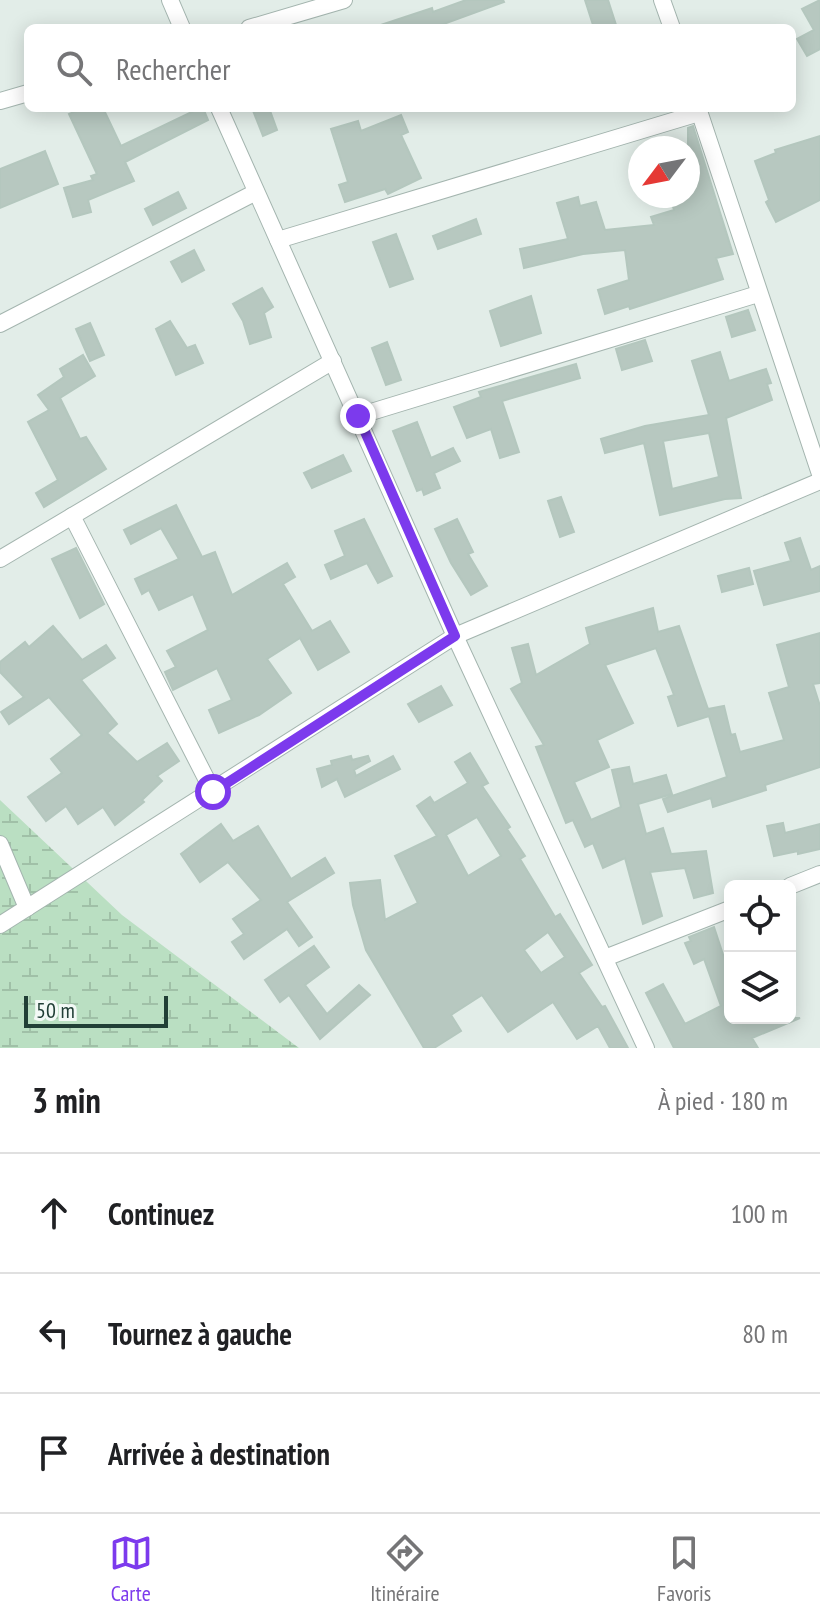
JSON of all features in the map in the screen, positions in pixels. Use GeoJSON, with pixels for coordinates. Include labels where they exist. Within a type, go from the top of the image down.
{"type":"FeatureCollection","features":[{"type":"Feature","properties":{"kind":"street"},"geometry":{"type":"LineString","coordinates":[[170,0],[180,24]]}},
{"type":"Feature","properties":{"kind":"street"},"geometry":{"type":"LineString","coordinates":[[263,24],[344,0]]}},
{"type":"Feature","properties":{"kind":"street"},"geometry":{"type":"LineString","coordinates":[[662,0],[671,24]]}},
{"type":"Feature","properties":{"kind":"street"},"geometry":{"type":"LineString","coordinates":[[0,101],[24,94]]}},
{"type":"Feature","properties":{"kind":"street"},"geometry":{"type":"LineString","coordinates":[[221,112],[455,636],[646,1048]]}},
{"type":"Feature","properties":{"kind":"street"},"geometry":{"type":"LineString","coordinates":[[278,240],[693,112]]}},
{"type":"Feature","properties":{"kind":"street"},"geometry":{"type":"LineString","coordinates":[[700,112],[820,474]]}},
{"type":"Feature","properties":{"kind":"street"},"geometry":{"type":"LineString","coordinates":[[0,324],[256,192]]}},
{"type":"Feature","properties":{"kind":"street"},"geometry":{"type":"LineString","coordinates":[[358,416],[758,294]]}},
{"type":"Feature","properties":{"kind":"street"},"geometry":{"type":"LineString","coordinates":[[0,559],[333,361]]}},
{"type":"Feature","properties":{"kind":"street"},"geometry":{"type":"LineString","coordinates":[[0,925],[455,636],[820,481]]}},
{"type":"Feature","properties":{"kind":"street"},"geometry":{"type":"LineString","coordinates":[[72,516],[213,792]]}},
{"type":"Feature","properties":{"kind":"street"},"geometry":{"type":"LineString","coordinates":[[0,844],[27,908]]}},
{"type":"Feature","properties":{"kind":"street"},"geometry":{"type":"LineString","coordinates":[[796,884],[820,874]]}},
{"type":"Feature","properties":{"kind":"street"},"geometry":{"type":"LineString","coordinates":[[605,958],[724,911]]}},
{"type":"Feature","properties":{"kind":"green space"},"geometry":{"type":"Polygon","coordinates":[[[0,800],[122,915],[299,1048],[0,1048],[0,800]]]}},
{"type":"Feature","properties":{"kind":"building"},"geometry":{"type":"Polygon","coordinates":[[[466,0],[504,2],[444,24],[384,24],[432,8],[433,12],[466,0]]]}},
{"type":"Feature","properties":{"kind":"building"},"geometry":{"type":"Polygon","coordinates":[[[585,0],[608,0],[616,24],[593,24],[585,0]]]}},
{"type":"Feature","properties":{"kind":"building"},"geometry":{"type":"Polygon","coordinates":[[[820,0],[820,49],[807,56],[797,39],[814,30],[802,9],[820,0]]]}},
{"type":"Feature","properties":{"kind":"building"},"geometry":{"type":"Polygon","coordinates":[[[105,112],[121,146],[192,112],[205,112],[208,120],[125,162],[134,181],[88,200],[91,212],[73,217],[64,188],[93,180],[91,176],[97,174],[69,114],[105,112]]]}},
{"type":"Feature","properties":{"kind":"building"},"geometry":{"type":"Polygon","coordinates":[[[254,112],[270,112],[277,130],[263,136],[254,112]]]}},
{"type":"Feature","properties":{"kind":"building"},"geometry":{"type":"Polygon","coordinates":[[[401,115],[408,132],[401,135],[421,178],[388,194],[385,189],[345,202],[339,185],[348,182],[331,129],[358,121],[361,131],[401,115]]]}},
{"type":"Feature","properties":{"kind":"building"},"geometry":{"type":"Polygon","coordinates":[[[693,126],[696,136],[688,136],[688,128],[693,126]]]}},
{"type":"Feature","properties":{"kind":"building"},"geometry":{"type":"Polygon","coordinates":[[[820,136],[820,200],[776,222],[766,202],[769,200],[755,161],[776,153],[775,150],[820,136]]]}},
{"type":"Feature","properties":{"kind":"building"},"geometry":{"type":"Polygon","coordinates":[[[700,148],[733,254],[716,258],[723,279],[605,314],[598,290],[629,280],[625,250],[583,254],[524,268],[520,249],[568,239],[557,203],[578,197],[580,206],[596,202],[605,230],[654,225],[651,217],[674,210],[700,208],[700,148]]]}},
{"type":"Feature","properties":{"kind":"building"},"geometry":{"type":"Polygon","coordinates":[[[45,151],[58,184],[0,208],[0,169],[45,151]]]}},
{"type":"Feature","properties":{"kind":"building"},"geometry":{"type":"Polygon","coordinates":[[[178,192],[186,208],[153,225],[145,209],[178,192]]]}},
{"type":"Feature","properties":{"kind":"building"},"geometry":{"type":"Polygon","coordinates":[[[476,219],[481,234],[438,249],[433,236],[476,219]]]}},
{"type":"Feature","properties":{"kind":"building"},"geometry":{"type":"Polygon","coordinates":[[[396,234],[413,279],[390,287],[373,242],[396,234]]]}},
{"type":"Feature","properties":{"kind":"building"},"geometry":{"type":"Polygon","coordinates":[[[194,250],[204,270],[182,282],[171,262],[194,250]]]}},
{"type":"Feature","properties":{"kind":"building"},"geometry":{"type":"Polygon","coordinates":[[[262,288],[273,307],[264,313],[271,337],[250,344],[243,321],[233,304],[262,288]]]}},
{"type":"Feature","properties":{"kind":"building"},"geometry":{"type":"Polygon","coordinates":[[[531,296],[541,333],[501,346],[490,311],[531,296]]]}},
{"type":"Feature","properties":{"kind":"building"},"geometry":{"type":"Polygon","coordinates":[[[748,310],[755,330],[732,337],[726,317],[748,310]]]}},
{"type":"Feature","properties":{"kind":"building"},"geometry":{"type":"Polygon","coordinates":[[[170,321],[187,348],[195,345],[203,363],[176,375],[156,329],[170,321]]]}},
{"type":"Feature","properties":{"kind":"building"},"geometry":{"type":"Polygon","coordinates":[[[90,323],[104,355],[90,361],[76,329],[90,323]]]}},
{"type":"Feature","properties":{"kind":"building"},"geometry":{"type":"Polygon","coordinates":[[[645,340],[652,361],[622,370],[616,349],[645,340]]]}},
{"type":"Feature","properties":{"kind":"building"},"geometry":{"type":"Polygon","coordinates":[[[387,342],[401,380],[386,385],[372,348],[387,342]]]}},
{"type":"Feature","properties":{"kind":"building"},"geometry":{"type":"Polygon","coordinates":[[[720,352],[729,381],[766,369],[772,400],[726,418],[741,498],[660,515],[644,443],[605,453],[601,439],[645,426],[709,415],[692,361],[720,352]],[[709,433],[663,441],[672,489],[719,477],[709,433]]]}},
{"type":"Feature","properties":{"kind":"building"},"geometry":{"type":"Polygon","coordinates":[[[83,355],[95,376],[60,398],[80,439],[86,437],[106,469],[44,507],[36,493],[58,480],[28,422],[49,410],[38,395],[64,377],[60,369],[83,355]]]}},
{"type":"Feature","properties":{"kind":"building"},"geometry":{"type":"Polygon","coordinates":[[[576,364],[580,378],[502,401],[519,452],[500,458],[491,429],[467,438],[454,407],[481,397],[479,392],[576,364]]]}},
{"type":"Feature","properties":{"kind":"building"},"geometry":{"type":"Polygon","coordinates":[[[417,422],[431,458],[453,448],[460,461],[434,473],[440,488],[424,495],[422,489],[417,491],[393,431],[417,422]]]}},
{"type":"Feature","properties":{"kind":"building"},"geometry":{"type":"Polygon","coordinates":[[[343,455],[351,471],[312,488],[304,473],[343,455]]]}},
{"type":"Feature","properties":{"kind":"building"},"geometry":{"type":"Polygon","coordinates":[[[561,497],[574,532],[560,537],[548,501],[561,497]]]}},
{"type":"Feature","properties":{"kind":"building"},"geometry":{"type":"Polygon","coordinates":[[[176,505],[202,557],[215,552],[232,595],[287,563],[295,577],[283,584],[312,631],[330,621],[349,652],[318,670],[300,638],[267,659],[291,693],[259,715],[219,733],[209,710],[232,700],[217,668],[173,690],[165,672],[176,667],[167,651],[208,630],[193,594],[159,610],[149,590],[142,594],[135,579],[179,559],[161,528],[131,544],[124,530],[176,505]]]}},
{"type":"Feature","properties":{"kind":"building"},"geometry":{"type":"Polygon","coordinates":[[[364,519],[392,576],[378,583],[367,563],[331,579],[325,565],[345,556],[335,531],[364,519]]]}},
{"type":"Feature","properties":{"kind":"building"},"geometry":{"type":"Polygon","coordinates":[[[457,519],[473,552],[468,554],[487,586],[471,595],[435,529],[457,519]]]}},
{"type":"Feature","properties":{"kind":"building"},"geometry":{"type":"Polygon","coordinates":[[[800,538],[811,570],[820,566],[820,591],[764,605],[754,571],[791,561],[785,543],[800,538]]]}},
{"type":"Feature","properties":{"kind":"building"},"geometry":{"type":"Polygon","coordinates":[[[76,548],[104,604],[80,618],[52,559],[76,548]]]}},
{"type":"Feature","properties":{"kind":"building"},"geometry":{"type":"Polygon","coordinates":[[[749,568],[753,584],[722,592],[718,576],[749,568]]]}},
{"type":"Feature","properties":{"kind":"building"},"geometry":{"type":"Polygon","coordinates":[[[653,608],[658,632],[679,626],[708,709],[724,706],[731,735],[735,734],[740,752],[784,740],[769,693],[789,687],[777,645],[820,633],[820,683],[813,684],[820,706],[820,767],[765,785],[766,790],[713,807],[711,798],[668,812],[663,799],[727,777],[709,716],[678,726],[668,697],[674,695],[656,648],[605,665],[633,723],[597,740],[609,767],[574,782],[591,820],[621,807],[612,770],[629,767],[633,784],[666,775],[672,794],[638,804],[646,834],[663,828],[671,854],[706,851],[713,893],[694,898],[685,868],[650,872],[662,916],[643,924],[625,858],[603,868],[593,843],[585,847],[573,820],[566,823],[536,747],[544,745],[511,689],[522,683],[512,648],[528,644],[536,675],[590,644],[586,628],[653,608]]]}},
{"type":"Feature","properties":{"kind":"building"},"geometry":{"type":"Polygon","coordinates":[[[53,626],[82,660],[106,645],[115,658],[81,680],[117,724],[107,733],[137,762],[167,743],[179,761],[157,776],[162,781],[142,800],[144,802],[115,825],[103,807],[78,824],[66,806],[46,821],[28,797],[62,773],[51,759],[82,735],[49,697],[9,724],[1,712],[24,697],[0,672],[0,662],[25,642],[29,647],[53,626]]]}},
{"type":"Feature","properties":{"kind":"building"},"geometry":{"type":"Polygon","coordinates":[[[441,686],[452,705],[419,722],[408,704],[441,686]]]}},
{"type":"Feature","properties":{"kind":"building"},"geometry":{"type":"Polygon","coordinates":[[[470,753],[488,783],[482,786],[525,856],[520,859],[555,917],[560,914],[592,965],[579,973],[602,1007],[605,1006],[628,1048],[610,1048],[598,1026],[577,1039],[553,1002],[508,1032],[482,995],[451,1015],[461,1031],[434,1048],[424,1048],[366,950],[350,883],[380,880],[385,920],[418,903],[395,856],[437,836],[417,806],[430,797],[434,803],[468,783],[455,762],[470,753]],[[477,817],[446,835],[468,876],[501,856],[477,817]],[[548,932],[524,950],[541,973],[565,957],[548,932]]]}},
{"type":"Feature","properties":{"kind":"building"},"geometry":{"type":"Polygon","coordinates":[[[351,756],[352,760],[368,756],[370,761],[354,770],[356,776],[393,756],[400,769],[345,797],[337,779],[322,787],[317,769],[332,765],[331,761],[351,756]]]}},
{"type":"Feature","properties":{"kind":"building"},"geometry":{"type":"Polygon","coordinates":[[[783,823],[785,833],[820,824],[820,849],[774,856],[767,826],[783,823]]]}},
{"type":"Feature","properties":{"kind":"building"},"geometry":{"type":"Polygon","coordinates":[[[221,824],[233,841],[258,826],[291,879],[325,858],[334,873],[287,902],[312,937],[299,946],[287,929],[244,959],[232,942],[244,934],[233,919],[261,900],[228,862],[200,882],[181,854],[221,824]]]}},
{"type":"Feature","properties":{"kind":"building"},"geometry":{"type":"Polygon","coordinates":[[[714,927],[724,958],[724,1024],[786,1024],[752,1038],[758,1048],[674,1048],[646,993],[663,984],[685,1024],[721,1006],[704,959],[694,964],[685,943],[691,941],[689,937],[714,927]]]}},
{"type":"Feature","properties":{"kind":"building"},"geometry":{"type":"Polygon","coordinates":[[[314,946],[329,967],[305,985],[327,1014],[359,985],[370,995],[320,1039],[289,995],[280,1002],[265,980],[314,946]]]}},
{"type":"Feature","properties":{"kind":"route"},"geometry":{"type":"LineString","coordinates":[[213,792],[455,636],[358,416]]}}]}
